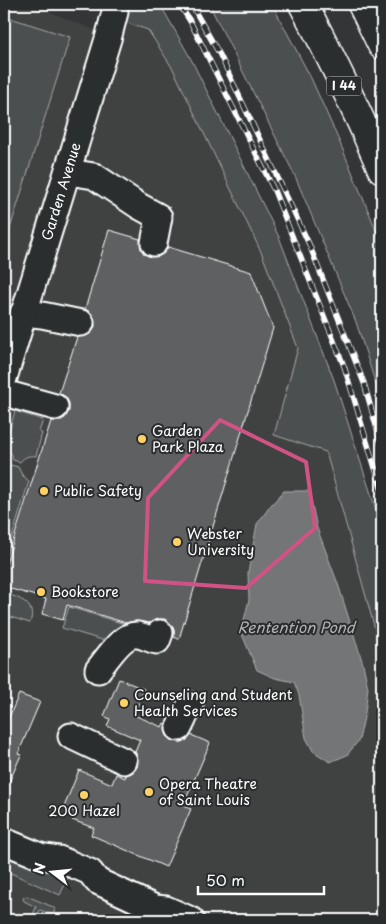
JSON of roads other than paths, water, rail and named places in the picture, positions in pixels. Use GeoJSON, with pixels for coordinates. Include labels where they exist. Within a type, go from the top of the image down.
{"type":"FeatureCollection","features":[{"type":"Feature","properties":{"kind":"highway","name":"I 44"},"geometry":{"type":"LineString","coordinates":[[303,4],[361,119],[382,169]]}},
{"type":"Feature","properties":{"kind":"highway"},"geometry":{"type":"LineString","coordinates":[[362,4],[382,45]]}},
{"type":"Feature","properties":{"kind":"street","name":"Garden Avenue"},"geometry":{"type":"LineString","coordinates":[[4,378],[108,39],[114,4]]}},
{"type":"Feature","properties":{"kind":"street"},"geometry":{"type":"LineString","coordinates":[[68,172],[94,176],[139,206],[159,216],[154,243]]}},
{"type":"Feature","properties":{"kind":"street"},"geometry":{"type":"LineString","coordinates":[[23,313],[81,323]]}},
{"type":"Feature","properties":{"kind":"street"},"geometry":{"type":"LineString","coordinates":[[4,393],[55,407]]}},
{"type":"Feature","properties":{"kind":"street"},"geometry":{"type":"LineString","coordinates":[[98,670],[126,638],[137,635],[157,642],[160,633]]}},
{"type":"Feature","properties":{"kind":"street"},"geometry":{"type":"LineString","coordinates":[[178,728],[190,704]]}},
{"type":"Feature","properties":{"kind":"street"},"geometry":{"type":"LineString","coordinates":[[71,736],[124,761]]}},
{"type":"Feature","properties":{"kind":"street"},"geometry":{"type":"LineString","coordinates":[[4,826],[44,844],[59,859]]}},
{"type":"Feature","properties":{"kind":"street"},"geometry":{"type":"LineString","coordinates":[[4,841],[40,856],[59,859],[90,872],[97,881],[155,908],[166,908],[192,920]]}},
{"type":"Feature","properties":{"kind":"water","name":"Rentention Pond"},"geometry":{"type":"Polygon","coordinates":[[[284,491],[309,491],[317,528],[338,584],[363,664],[368,688],[359,740],[347,755],[330,762],[313,751],[306,738],[299,695],[294,682],[275,678],[257,670],[241,632],[249,600],[248,573],[257,524],[284,491]]]}},
{"type":"Feature","properties":{"kind":"railway"},"geometry":{"type":"LineString","coordinates":[[179,4],[190,21],[273,188],[344,366],[382,491]]}},
{"type":"Feature","properties":{"kind":"railway"},"geometry":{"type":"LineString","coordinates":[[191,4],[220,55],[309,244],[364,383],[382,447]]}},
{"type":"Feature","properties":{"kind":"place","name":"Garden Park Plaza"},"geometry":{"type":"Point","coordinates":[142,439]}},
{"type":"Feature","properties":{"kind":"place","name":"Public Safety"},"geometry":{"type":"Point","coordinates":[44,491]}},
{"type":"Feature","properties":{"kind":"place","name":"Webster University"},"geometry":{"type":"Point","coordinates":[177,542]}},
{"type":"Feature","properties":{"kind":"place","name":"Bookstore"},"geometry":{"type":"Point","coordinates":[41,592]}},
{"type":"Feature","properties":{"kind":"place","name":"Counseling and Student Health Services"},"geometry":{"type":"Point","coordinates":[124,703]}},
{"type":"Feature","properties":{"kind":"place","name":"Opera Theatre of Saint Louis"},"geometry":{"type":"Point","coordinates":[149,792]}},
{"type":"Feature","properties":{"kind":"place","name":"200 Hazel"},"geometry":{"type":"Point","coordinates":[84,795]}}]}
